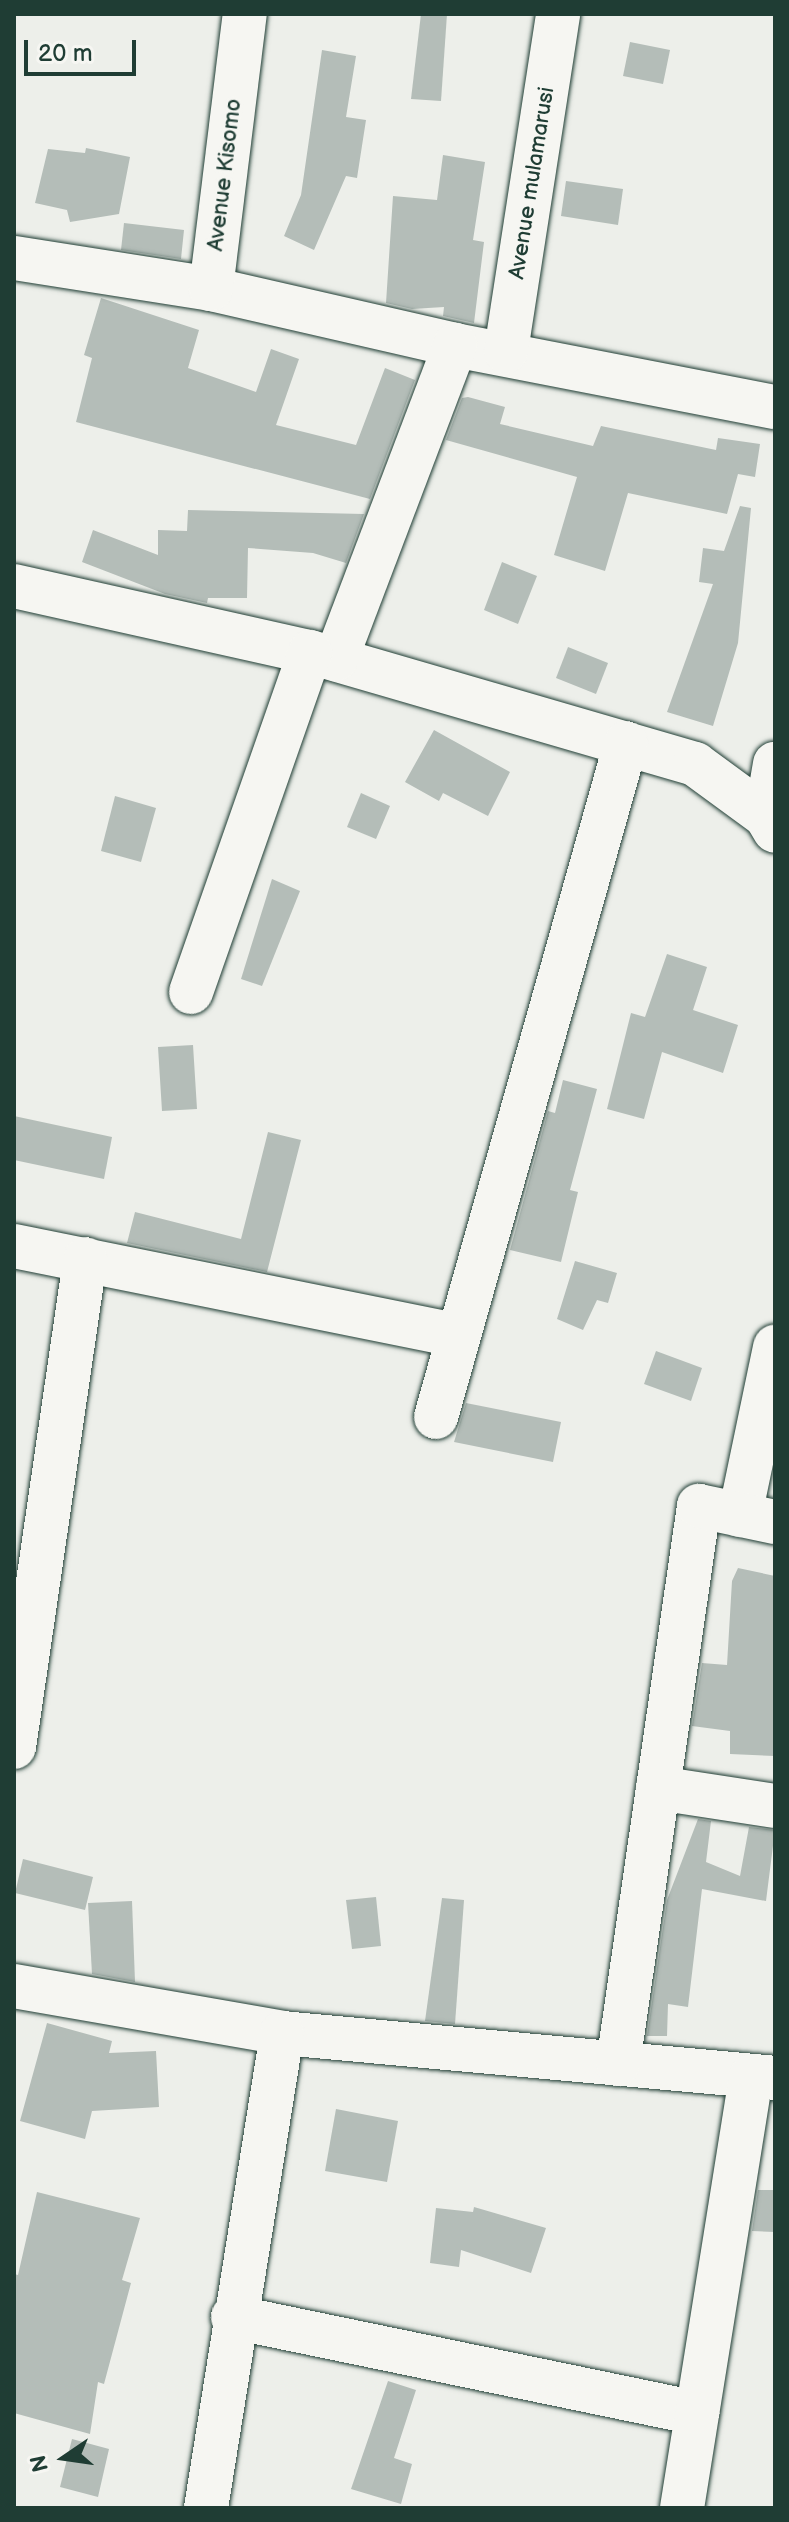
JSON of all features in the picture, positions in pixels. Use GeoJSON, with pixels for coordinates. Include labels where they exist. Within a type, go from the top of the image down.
{"type":"FeatureCollection","features":[{"type":"Feature","properties":{"kind":"street","name":"Avenue Kisomo"},"geometry":{"type":"LineString","coordinates":[[211,289],[245,14]]}},
{"type":"Feature","properties":{"kind":"street","name":"Avenue mulamarusi"},"geometry":{"type":"LineString","coordinates":[[506,351],[558,14]]}},
{"type":"Feature","properties":{"kind":"street"},"geometry":{"type":"LineString","coordinates":[[14,258],[211,289],[455,345],[506,351],[775,407]]}},
{"type":"Feature","properties":{"kind":"street"},"geometry":{"type":"LineString","coordinates":[[191,992],[323,655],[455,345]]}},
{"type":"Feature","properties":{"kind":"street"},"geometry":{"type":"LineString","coordinates":[[14,586],[323,655],[695,764],[770,824]]}},
{"type":"Feature","properties":{"kind":"street"},"geometry":{"type":"LineString","coordinates":[[436,1417],[456,1335],[626,743]]}},
{"type":"Feature","properties":{"kind":"street"},"geometry":{"type":"LineString","coordinates":[[770,824],[775,764]]}},
{"type":"Feature","properties":{"kind":"street"},"geometry":{"type":"LineString","coordinates":[[14,1246],[456,1335]]}},
{"type":"Feature","properties":{"kind":"street"},"geometry":{"type":"LineString","coordinates":[[14,1747],[85,1259]]}},
{"type":"Feature","properties":{"kind":"street"},"geometry":{"type":"LineString","coordinates":[[618,2064],[699,1506],[758,1518],[775,1347]]}},
{"type":"Feature","properties":{"kind":"street"},"geometry":{"type":"LineString","coordinates":[[658,1788],[775,1806]]}},
{"type":"Feature","properties":{"kind":"street"},"geometry":{"type":"LineString","coordinates":[[14,1986],[282,2033],[763,2077],[697,2413],[682,2508]]}},
{"type":"Feature","properties":{"kind":"street"},"geometry":{"type":"LineString","coordinates":[[206,2508],[233,2317],[282,2033]]}},
{"type":"Feature","properties":{"kind":"street"},"geometry":{"type":"LineString","coordinates":[[233,2317],[697,2413]]}},
{"type":"Feature","properties":{"kind":"building"},"geometry":{"type":"Polygon","coordinates":[[[421,14],[447,14],[441,101],[411,99],[421,14]]]}},
{"type":"Feature","properties":{"kind":"building"},"geometry":{"type":"Polygon","coordinates":[[[630,42],[670,50],[663,84],[623,76],[630,42]]]}},
{"type":"Feature","properties":{"kind":"building"},"geometry":{"type":"Polygon","coordinates":[[[322,50],[356,56],[346,117],[366,120],[357,178],[346,176],[314,250],[284,236],[301,195],[322,50]]]}},
{"type":"Feature","properties":{"kind":"building"},"geometry":{"type":"Polygon","coordinates":[[[86,148],[130,157],[119,214],[70,222],[67,210],[35,203],[48,149],[85,153],[86,148]]]}},
{"type":"Feature","properties":{"kind":"building"},"geometry":{"type":"Polygon","coordinates":[[[443,155],[485,162],[473,240],[484,242],[474,323],[443,316],[444,307],[412,309],[386,303],[393,196],[437,200],[443,155]]]}},
{"type":"Feature","properties":{"kind":"building"},"geometry":{"type":"Polygon","coordinates":[[[566,181],[623,189],[618,225],[561,216],[566,181]]]}},
{"type":"Feature","properties":{"kind":"building"},"geometry":{"type":"Polygon","coordinates":[[[124,223],[184,230],[181,259],[121,250],[124,223]]]}},
{"type":"Feature","properties":{"kind":"building"},"geometry":{"type":"Polygon","coordinates":[[[101,298],[199,330],[188,368],[256,392],[271,349],[299,359],[276,425],[356,445],[385,368],[415,380],[370,499],[76,422],[92,358],[84,355],[101,298]]]}},
{"type":"Feature","properties":{"kind":"building"},"geometry":{"type":"Polygon","coordinates":[[[462,398],[505,407],[500,424],[593,446],[601,426],[716,450],[718,438],[760,444],[755,477],[738,474],[727,514],[628,493],[605,571],[554,555],[577,477],[446,440],[462,398]]]}},
{"type":"Feature","properties":{"kind":"building"},"geometry":{"type":"Polygon","coordinates":[[[740,506],[751,508],[738,643],[713,726],[667,712],[713,584],[699,582],[703,548],[724,551],[740,506]]]}},
{"type":"Feature","properties":{"kind":"building"},"geometry":{"type":"Polygon","coordinates":[[[188,510],[364,514],[346,563],[313,553],[248,548],[247,598],[208,598],[207,603],[165,594],[82,562],[93,530],[158,555],[158,530],[187,531],[188,510]]]}},
{"type":"Feature","properties":{"kind":"building"},"geometry":{"type":"Polygon","coordinates":[[[502,562],[537,576],[518,624],[484,610],[502,562]]]}},
{"type":"Feature","properties":{"kind":"building"},"geometry":{"type":"Polygon","coordinates":[[[568,647],[608,663],[596,694],[556,678],[568,647]]]}},
{"type":"Feature","properties":{"kind":"building"},"geometry":{"type":"Polygon","coordinates":[[[434,730],[510,772],[488,816],[443,793],[439,801],[405,782],[434,730]]]}},
{"type":"Feature","properties":{"kind":"building"},"geometry":{"type":"Polygon","coordinates":[[[361,793],[390,806],[376,839],[347,827],[361,793]]]}},
{"type":"Feature","properties":{"kind":"building"},"geometry":{"type":"Polygon","coordinates":[[[115,796],[156,808],[141,862],[101,851],[115,796]]]}},
{"type":"Feature","properties":{"kind":"building"},"geometry":{"type":"Polygon","coordinates":[[[272,879],[300,891],[262,986],[241,979],[272,879]]]}},
{"type":"Feature","properties":{"kind":"building"},"geometry":{"type":"Polygon","coordinates":[[[667,954],[707,967],[693,1010],[738,1025],[723,1073],[662,1052],[644,1119],[607,1109],[631,1013],[645,1017],[667,954]]]}},
{"type":"Feature","properties":{"kind":"building"},"geometry":{"type":"Polygon","coordinates":[[[193,1045],[197,1109],[162,1111],[158,1047],[193,1045]]]}},
{"type":"Feature","properties":{"kind":"building"},"geometry":{"type":"Polygon","coordinates":[[[563,1080],[597,1089],[570,1190],[578,1192],[561,1262],[510,1250],[548,1111],[555,1113],[563,1080]]]}},
{"type":"Feature","properties":{"kind":"building"},"geometry":{"type":"Polygon","coordinates":[[[14,1116],[112,1137],[104,1179],[14,1160],[14,1116]]]}},
{"type":"Feature","properties":{"kind":"building"},"geometry":{"type":"Polygon","coordinates":[[[268,1132],[301,1140],[267,1272],[127,1243],[135,1212],[241,1239],[268,1132]]]}},
{"type":"Feature","properties":{"kind":"building"},"geometry":{"type":"Polygon","coordinates":[[[575,1261],[617,1273],[608,1303],[597,1300],[583,1330],[557,1319],[575,1261]]]}},
{"type":"Feature","properties":{"kind":"building"},"geometry":{"type":"Polygon","coordinates":[[[656,1351],[702,1368],[691,1401],[644,1384],[656,1351]]]}},
{"type":"Feature","properties":{"kind":"building"},"geometry":{"type":"Polygon","coordinates":[[[466,1403],[561,1422],[553,1462],[454,1442],[466,1403]]]}},
{"type":"Feature","properties":{"kind":"building"},"geometry":{"type":"Polygon","coordinates":[[[738,1568],[775,1576],[775,1756],[730,1754],[730,1731],[692,1726],[702,1663],[727,1665],[732,1581],[738,1568]]]}},
{"type":"Feature","properties":{"kind":"building"},"geometry":{"type":"Polygon","coordinates":[[[698,1819],[711,1821],[706,1862],[740,1876],[749,1827],[775,1830],[766,1901],[702,1889],[688,2007],[668,2004],[667,2036],[647,2036],[667,1900],[698,1819]]]}},
{"type":"Feature","properties":{"kind":"building"},"geometry":{"type":"Polygon","coordinates":[[[23,1859],[93,1877],[85,1910],[15,1893],[23,1859]]]}},
{"type":"Feature","properties":{"kind":"building"},"geometry":{"type":"Polygon","coordinates":[[[376,1897],[381,1946],[352,1949],[346,1900],[376,1897]]]}},
{"type":"Feature","properties":{"kind":"building"},"geometry":{"type":"Polygon","coordinates":[[[442,1898],[464,1900],[455,2024],[425,2021],[442,1898]]]}},
{"type":"Feature","properties":{"kind":"building"},"geometry":{"type":"Polygon","coordinates":[[[132,1901],[135,1982],[92,1974],[88,1903],[132,1901]]]}},
{"type":"Feature","properties":{"kind":"building"},"geometry":{"type":"Polygon","coordinates":[[[47,2023],[112,2041],[109,2053],[156,2051],[159,2107],[92,2111],[85,2139],[20,2121],[47,2023]]]}},
{"type":"Feature","properties":{"kind":"building"},"geometry":{"type":"Polygon","coordinates":[[[336,2109],[398,2121],[387,2182],[325,2171],[336,2109]]]}},
{"type":"Feature","properties":{"kind":"building"},"geometry":{"type":"Polygon","coordinates":[[[758,2190],[775,2190],[775,2232],[752,2231],[758,2190]]]}},
{"type":"Feature","properties":{"kind":"building"},"geometry":{"type":"Polygon","coordinates":[[[37,2192],[140,2218],[122,2280],[131,2283],[104,2384],[98,2382],[90,2434],[14,2413],[14,2274],[18,2275],[37,2192]]]}},
{"type":"Feature","properties":{"kind":"building"},"geometry":{"type":"Polygon","coordinates":[[[474,2207],[546,2228],[531,2273],[461,2250],[459,2267],[430,2263],[436,2208],[473,2212],[474,2207]]]}},
{"type":"Feature","properties":{"kind":"building"},"geometry":{"type":"Polygon","coordinates":[[[388,2381],[416,2390],[394,2458],[412,2464],[401,2504],[351,2489],[388,2381]]]}},
{"type":"Feature","properties":{"kind":"building"},"geometry":{"type":"Polygon","coordinates":[[[72,2439],[109,2449],[98,2497],[60,2487],[72,2439]]]}}]}
